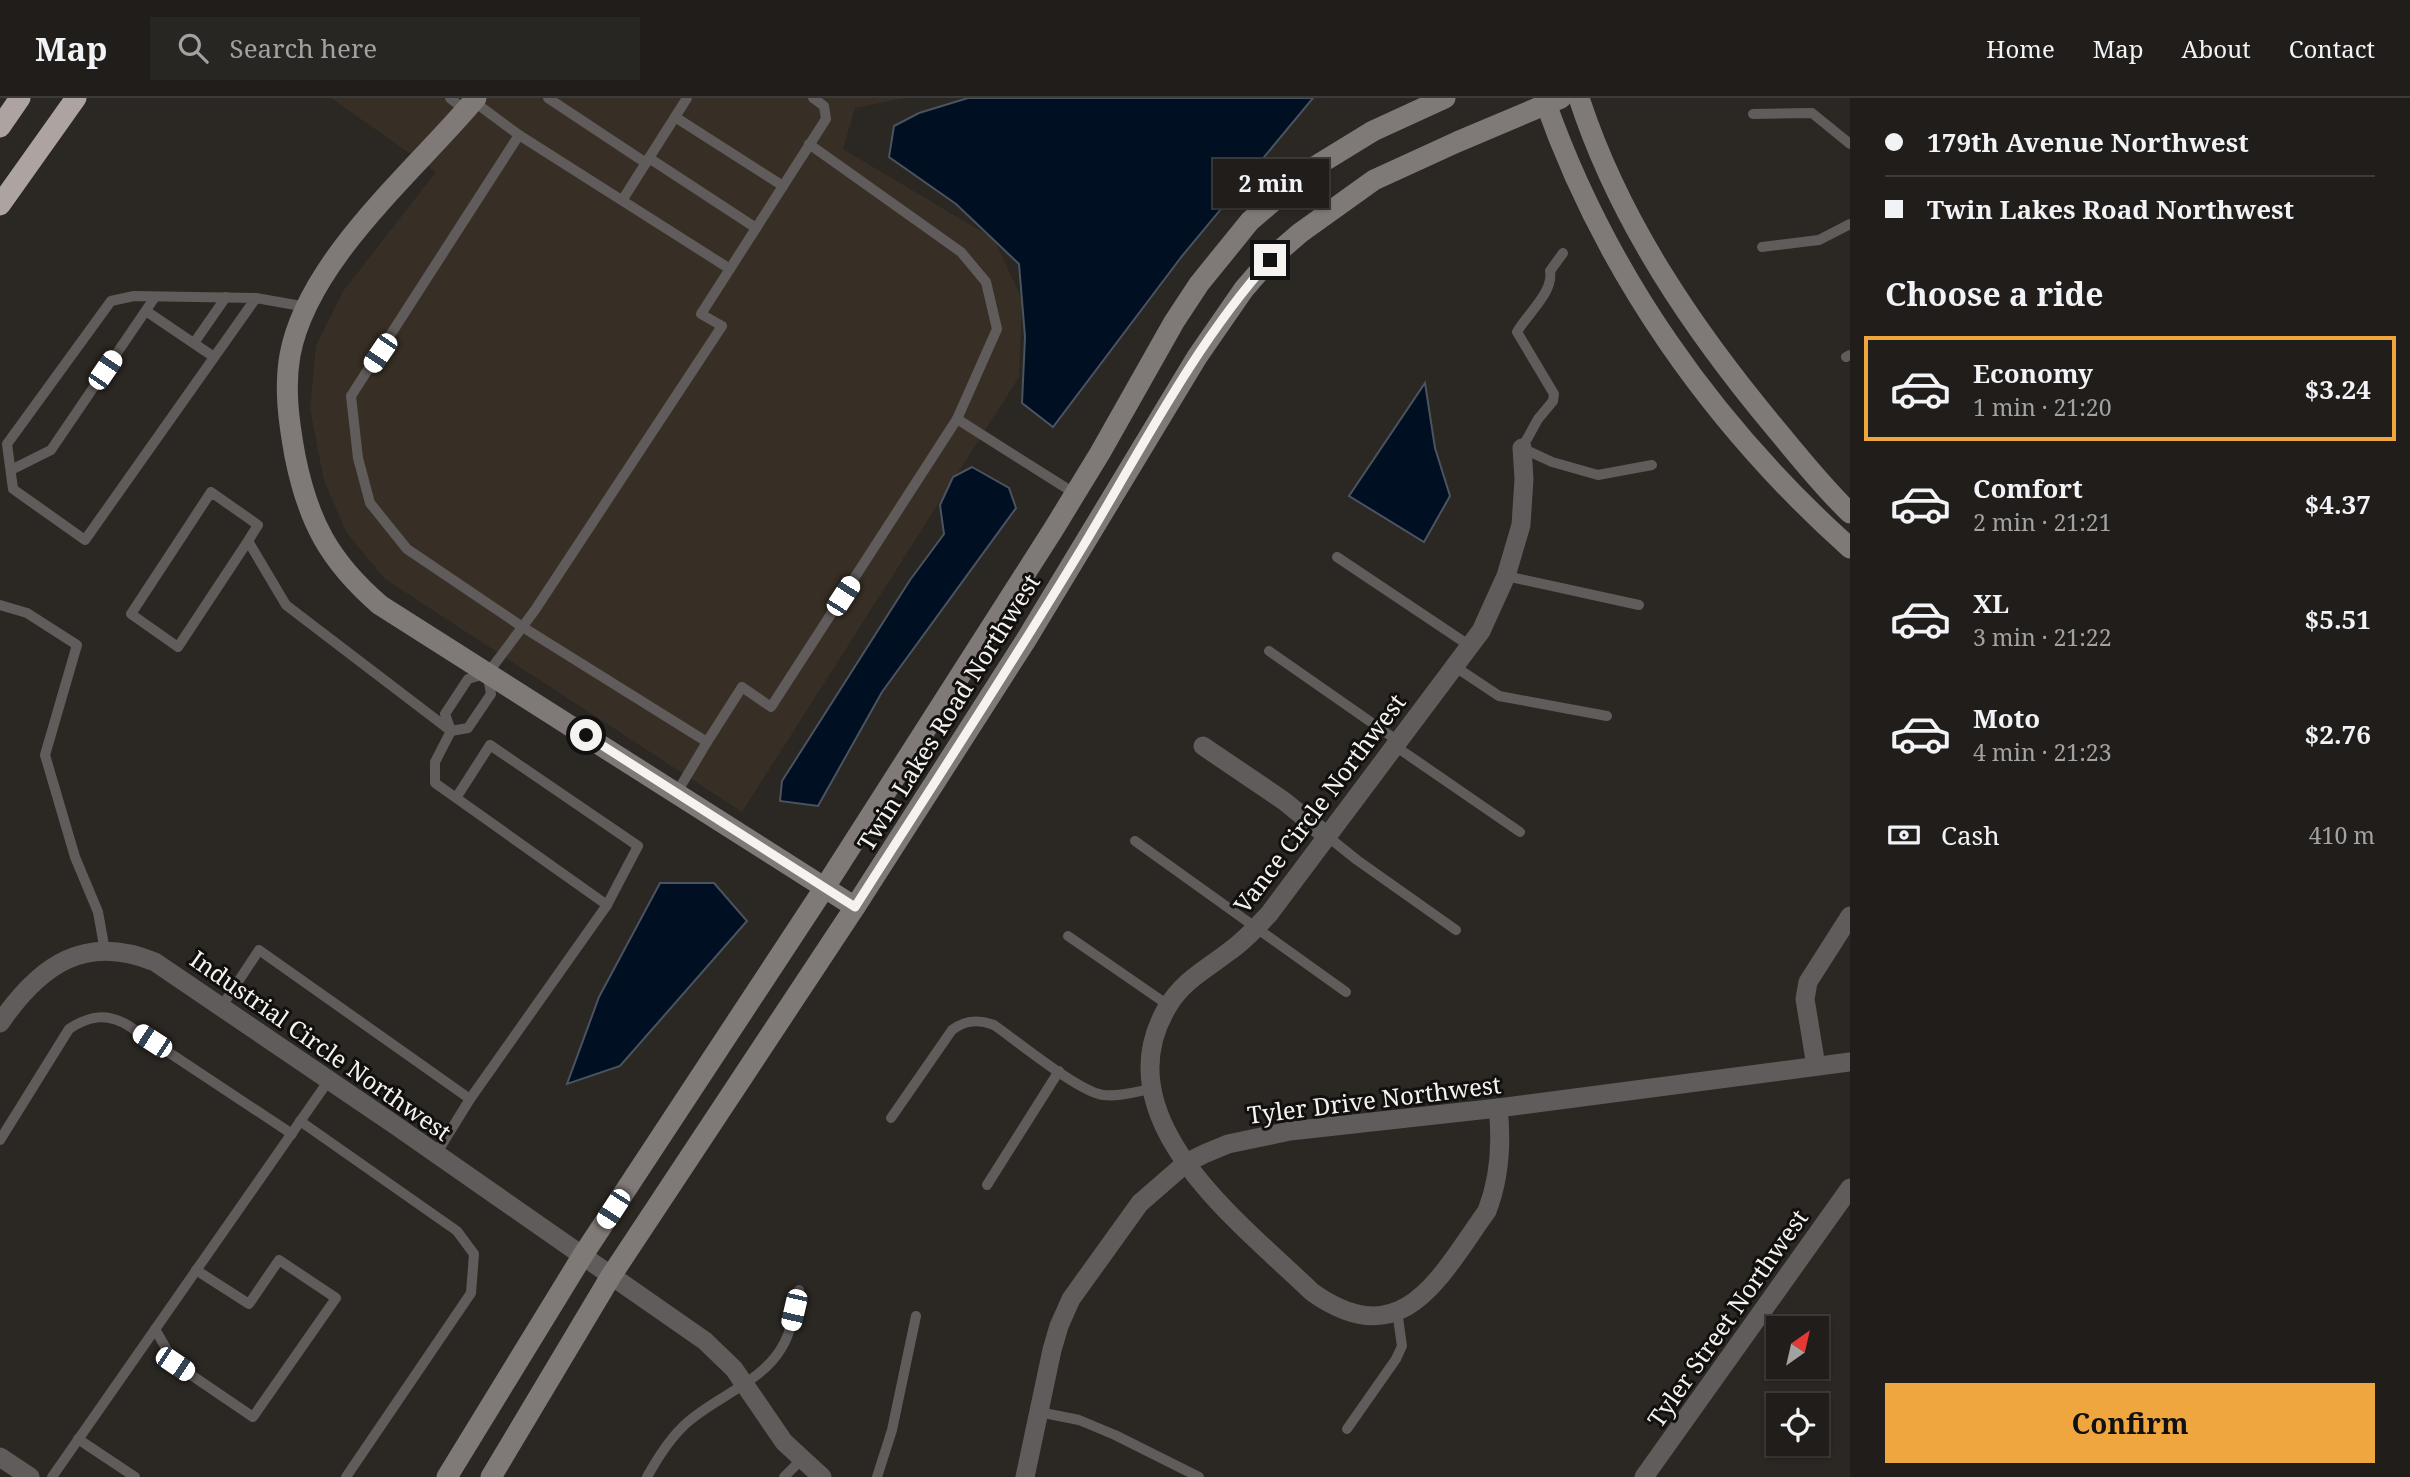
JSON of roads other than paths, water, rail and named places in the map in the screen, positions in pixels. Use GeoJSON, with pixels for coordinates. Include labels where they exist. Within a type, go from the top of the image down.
{"type":"FeatureCollection","features":[{"type":"Feature","properties":{"kind":"highway"},"geometry":{"type":"LineString","coordinates":[[0,127],[20,98]]}},
{"type":"Feature","properties":{"kind":"highway"},"geometry":{"type":"LineString","coordinates":[[0,205],[76,98]]}},
{"type":"Feature","properties":{"kind":"street","name":"Twin Lakes Road Northwest"},"geometry":{"type":"LineString","coordinates":[[447,1477],[583,1255],[825,887],[1100,453],[1174,322],[1222,254],[1250,221],[1311,169],[1373,131],[1445,98]]}},
{"type":"Feature","properties":{"kind":"street"},"geometry":{"type":"LineString","coordinates":[[1579,98],[1588,124],[1627,208],[1678,300],[1741,388],[1828,491],[1850,513]]}},
{"type":"Feature","properties":{"kind":"street","name":"Twin Lakes Road Northwest"},"geometry":{"type":"LineString","coordinates":[[491,1477],[611,1276],[855,907],[1026,639],[1197,357],[1244,289],[1270,260],[1300,233],[1374,180],[1551,100]]}},
{"type":"Feature","properties":{"kind":"street"},"geometry":{"type":"LineString","coordinates":[[1551,100],[1577,180],[1650,317],[1716,408],[1756,456],[1817,519],[1850,548]]}},
{"type":"Feature","properties":{"kind":"street"},"geometry":{"type":"LineString","coordinates":[[466,102],[339,255],[307,307],[290,354],[288,405],[300,481],[314,524],[340,566],[380,605],[855,907]]}},
{"type":"Feature","properties":{"kind":"street","name":"Vance Circle Northwest"},"geometry":{"type":"LineString","coordinates":[[1397,1311],[1367,1315],[1347,1313],[1331,1306],[1312,1292],[1208,1191],[1186,1163],[1157,1111],[1149,1077],[1150,1053],[1168,1005],[1193,975],[1225,955],[1269,914],[1481,631],[1506,576],[1521,524],[1524,508],[1522,448]]}},
{"type":"Feature","properties":{"kind":"street"},"geometry":{"type":"LineString","coordinates":[[1203,746],[1284,801],[1327,836]]}},
{"type":"Feature","properties":{"kind":"street"},"geometry":{"type":"LineString","coordinates":[[1816,1066],[1805,999],[1808,982],[1850,916]]}},
{"type":"Feature","properties":{"kind":"street","name":"Industrial Circle Northwest"},"geometry":{"type":"LineString","coordinates":[[0,1023],[19,995],[35,980],[72,958],[93,951],[105,951],[134,953],[155,962],[705,1340],[720,1354],[776,1431],[822,1477]]}},
{"type":"Feature","properties":{"kind":"street","name":"Tyler Drive Northwest"},"geometry":{"type":"LineString","coordinates":[[1025,1477],[1059,1325],[1071,1299],[1140,1203],[1186,1163],[1228,1144],[1290,1130],[1498,1108],[1850,1062]]}},
{"type":"Feature","properties":{"kind":"street"},"geometry":{"type":"LineString","coordinates":[[1397,1311],[1420,1300],[1434,1285],[1487,1211],[1500,1158],[1498,1108]]}},
{"type":"Feature","properties":{"kind":"street","name":"Tyler Street Northwest"},"geometry":{"type":"LineString","coordinates":[[1644,1477],[1850,1188]]}},
{"type":"Feature","properties":{"kind":"street"},"geometry":{"type":"LineString","coordinates":[[0,1457],[30,1477]]}},
{"type":"Feature","properties":{"kind":"lane"},"geometry":{"type":"LineString","coordinates":[[548,98],[756,228]]}},
{"type":"Feature","properties":{"kind":"lane"},"geometry":{"type":"LineString","coordinates":[[622,199],[687,98]]}},
{"type":"Feature","properties":{"kind":"lane"},"geometry":{"type":"LineString","coordinates":[[607,905],[435,783],[435,762],[451,731],[445,714],[468,679],[488,673],[552,584],[722,326],[701,314],[826,118],[824,106],[813,98]]}},
{"type":"Feature","properties":{"kind":"lane"},"geometry":{"type":"LineString","coordinates":[[466,102],[730,269]]}},
{"type":"Feature","properties":{"kind":"lane"},"geometry":{"type":"LineString","coordinates":[[1752,114],[1812,113],[1850,144]]}},
{"type":"Feature","properties":{"kind":"lane"},"geometry":{"type":"LineString","coordinates":[[675,117],[783,186]]}},
{"type":"Feature","properties":{"kind":"lane"},"geometry":{"type":"LineString","coordinates":[[519,135],[351,396],[358,458],[370,503],[407,549],[521,626],[707,742]]}},
{"type":"Feature","properties":{"kind":"lane"},"geometry":{"type":"LineString","coordinates":[[676,794],[742,687],[771,707],[957,419],[997,329],[986,282],[961,252],[809,144]]}},
{"type":"Feature","properties":{"kind":"lane"},"geometry":{"type":"LineString","coordinates":[[1762,247],[1819,240],[1850,224]]}},
{"type":"Feature","properties":{"kind":"lane"},"geometry":{"type":"LineString","coordinates":[[1563,253],[1550,271],[1551,280],[1545,293],[1517,332],[1554,394],[1553,401],[1538,419],[1522,448],[1552,462],[1598,475],[1652,466]]}},
{"type":"Feature","properties":{"kind":"lane"},"geometry":{"type":"LineString","coordinates":[[256,298],[85,540],[13,489],[7,444],[111,301],[134,296],[226,297],[256,298],[307,307]]}},
{"type":"Feature","properties":{"kind":"lane"},"geometry":{"type":"LineString","coordinates":[[10,470],[51,450],[155,297]]}},
{"type":"Feature","properties":{"kind":"lane"},"geometry":{"type":"LineString","coordinates":[[194,343],[226,297]]}},
{"type":"Feature","properties":{"kind":"lane"},"geometry":{"type":"LineString","coordinates":[[146,311],[214,357]]}},
{"type":"Feature","properties":{"kind":"lane"},"geometry":{"type":"LineString","coordinates":[[957,419],[1074,493]]}},
{"type":"Feature","properties":{"kind":"lane"},"geometry":{"type":"LineString","coordinates":[[211,492],[258,525],[248,541],[178,647],[131,614],[211,492]]}},
{"type":"Feature","properties":{"kind":"lane"},"geometry":{"type":"LineString","coordinates":[[248,541],[286,606],[451,731],[468,728],[491,694],[488,673]]}},
{"type":"Feature","properties":{"kind":"lane"},"geometry":{"type":"LineString","coordinates":[[1337,557],[1470,646]]}},
{"type":"Feature","properties":{"kind":"lane"},"geometry":{"type":"LineString","coordinates":[[1506,576],[1639,605]]}},
{"type":"Feature","properties":{"kind":"lane"},"geometry":{"type":"LineString","coordinates":[[0,605],[27,613],[77,645],[45,755],[75,857],[98,912],[105,951]]}},
{"type":"Feature","properties":{"kind":"lane"},"geometry":{"type":"LineString","coordinates":[[1269,652],[1520,831]]}},
{"type":"Feature","properties":{"kind":"lane"},"geometry":{"type":"LineString","coordinates":[[1454,666],[1499,696],[1607,716]]}},
{"type":"Feature","properties":{"kind":"lane"},"geometry":{"type":"LineString","coordinates":[[436,1154],[470,1099],[607,905],[638,846],[489,745],[456,798]]}},
{"type":"Feature","properties":{"kind":"lane"},"geometry":{"type":"LineString","coordinates":[[1327,836],[1456,930]]}},
{"type":"Feature","properties":{"kind":"lane"},"geometry":{"type":"LineString","coordinates":[[1135,841],[1346,992]]}},
{"type":"Feature","properties":{"kind":"lane"},"geometry":{"type":"LineString","coordinates":[[1068,936],[1168,1005]]}},
{"type":"Feature","properties":{"kind":"lane"},"geometry":{"type":"LineString","coordinates":[[222,1006],[259,950],[470,1099]]}},
{"type":"Feature","properties":{"kind":"lane"},"geometry":{"type":"LineString","coordinates":[[1,1137],[69,1029],[80,1022],[104,1016],[116,1018],[129,1026],[292,1134]]}},
{"type":"Feature","properties":{"kind":"lane"},"geometry":{"type":"LineString","coordinates":[[891,1118],[952,1030],[963,1023],[978,1021],[994,1026],[1087,1090],[1104,1096],[1151,1089]]}},
{"type":"Feature","properties":{"kind":"lane"},"geometry":{"type":"LineString","coordinates":[[987,1185],[1059,1071]]}},
{"type":"Feature","properties":{"kind":"lane"},"geometry":{"type":"LineString","coordinates":[[52,1477],[329,1080]]}},
{"type":"Feature","properties":{"kind":"lane"},"geometry":{"type":"LineString","coordinates":[[300,1121],[457,1231],[474,1254],[471,1293],[346,1477]]}},
{"type":"Feature","properties":{"kind":"lane"},"geometry":{"type":"LineString","coordinates":[[155,1329],[175,1364],[253,1418],[336,1298],[279,1260],[249,1304],[196,1270]]}},
{"type":"Feature","properties":{"kind":"lane"},"geometry":{"type":"LineString","coordinates":[[646,1477],[673,1436],[689,1421],[774,1360],[783,1346],[799,1290]]}},
{"type":"Feature","properties":{"kind":"lane"},"geometry":{"type":"LineString","coordinates":[[1347,1429],[1396,1359],[1402,1346],[1397,1311]]}},
{"type":"Feature","properties":{"kind":"lane"},"geometry":{"type":"LineString","coordinates":[[877,1477],[892,1430],[916,1316]]}},
{"type":"Feature","properties":{"kind":"lane"},"geometry":{"type":"LineString","coordinates":[[1039,1412],[1079,1420],[1199,1477]]}},
{"type":"Feature","properties":{"kind":"lane"},"geometry":{"type":"LineString","coordinates":[[78,1439],[135,1477]]}},
{"type":"Feature","properties":{"kind":"lane"},"geometry":{"type":"LineString","coordinates":[[785,1477],[802,1459]]}},
{"type":"Feature","properties":{"kind":"water"},"geometry":{"type":"Polygon","coordinates":[[[968,98],[1313,98],[1182,256],[1053,427],[1022,403],[1025,337],[1019,264],[956,204],[889,157],[894,126],[919,113],[968,98]]]}},
{"type":"Feature","properties":{"kind":"water"},"geometry":{"type":"Polygon","coordinates":[[[1425,383],[1435,448],[1450,496],[1424,542],[1349,496],[1425,383]]]}},
{"type":"Feature","properties":{"kind":"water"},"geometry":{"type":"Polygon","coordinates":[[[972,467],[1009,488],[1016,508],[882,692],[818,806],[780,801],[782,781],[910,580],[944,534],[940,505],[953,477],[972,467]]]}},
{"type":"Feature","properties":{"kind":"water"},"geometry":{"type":"Polygon","coordinates":[[[660,883],[714,883],[747,921],[620,1066],[567,1084],[599,997],[660,883]]]}}]}
